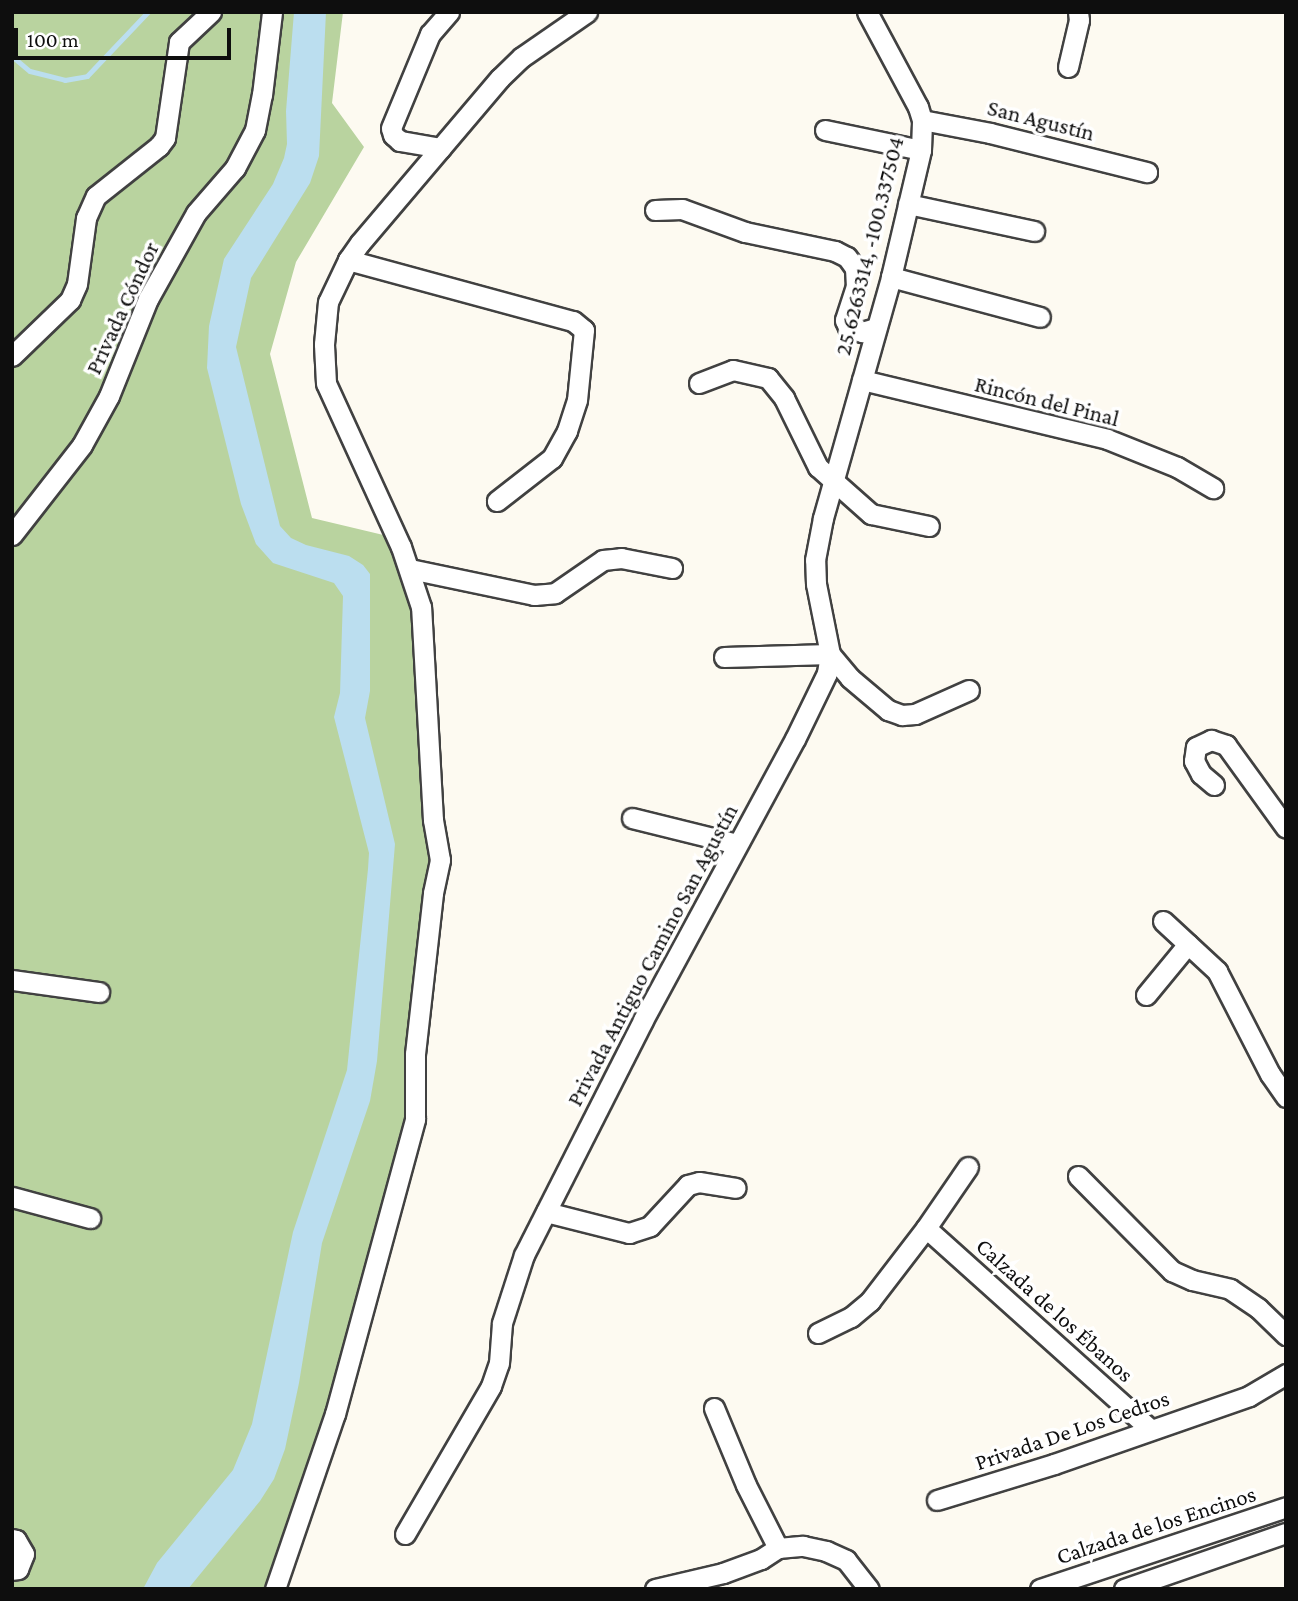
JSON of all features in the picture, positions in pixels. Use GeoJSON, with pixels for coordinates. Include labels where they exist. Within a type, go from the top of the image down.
{"type":"FeatureCollection","features":[{"type":"Feature","properties":{"kind":"street"},"geometry":{"type":"LineString","coordinates":[[12,356],[70,300],[77,284],[86,218],[96,197],[159,146],[165,138],[179,42],[211,12]]}},
{"type":"Feature","properties":{"kind":"street","name":"Privada Cóndor"},"geometry":{"type":"LineString","coordinates":[[12,535],[82,445],[109,397],[160,278],[196,212],[235,167],[255,130],[272,12]]}},
{"type":"Feature","properties":{"kind":"street"},"geometry":{"type":"LineString","coordinates":[[441,148],[400,141],[393,135],[391,128],[430,34],[449,12]]}},
{"type":"Feature","properties":{"kind":"street"},"geometry":{"type":"LineString","coordinates":[[275,1589],[335,1413],[415,1119],[417,1041],[433,893],[440,860],[433,820],[421,607],[410,569],[327,383],[324,344],[328,303],[348,261],[441,148],[522,57],[587,12]]}},
{"type":"Feature","properties":{"kind":"street","name":"25.6263314, -100.337504"},"geometry":{"type":"LineString","coordinates":[[862,380],[891,277],[921,150],[922,120],[918,107],[867,12]]}},
{"type":"Feature","properties":{"kind":"street"},"geometry":{"type":"LineString","coordinates":[[1068,67],[1079,20],[1078,12]]}},
{"type":"Feature","properties":{"kind":"street","name":"San Agustín"},"geometry":{"type":"LineString","coordinates":[[922,120],[990,133],[1147,172]]}},
{"type":"Feature","properties":{"kind":"street"},"geometry":{"type":"LineString","coordinates":[[825,130],[921,150]]}},
{"type":"Feature","properties":{"kind":"street"},"geometry":{"type":"LineString","coordinates":[[908,204],[1034,232]]}},
{"type":"Feature","properties":{"kind":"street"},"geometry":{"type":"LineString","coordinates":[[655,210],[682,209],[744,232],[835,251],[847,257],[855,268],[856,286],[845,320],[848,327],[862,332],[876,328]]}},
{"type":"Feature","properties":{"kind":"street"},"geometry":{"type":"LineString","coordinates":[[348,261],[573,321],[584,330],[577,400],[567,431],[552,457],[497,501]]}},
{"type":"Feature","properties":{"kind":"street"},"geometry":{"type":"LineString","coordinates":[[891,277],[1040,317]]}},
{"type":"Feature","properties":{"kind":"street"},"geometry":{"type":"LineString","coordinates":[[699,383],[733,370],[768,378],[784,398],[818,467],[871,514],[929,526]]}},
{"type":"Feature","properties":{"kind":"street","name":"Privada Antiguo Camino San Agustín"},"geometry":{"type":"LineString","coordinates":[[405,1534],[491,1386],[499,1363],[502,1323],[524,1255],[827,673],[830,654],[816,583],[815,560],[862,380]]}},
{"type":"Feature","properties":{"kind":"street","name":"Rincón del Pinal"},"geometry":{"type":"LineString","coordinates":[[862,380],[1107,439],[1177,467],[1213,488]]}},
{"type":"Feature","properties":{"kind":"street"},"geometry":{"type":"LineString","coordinates":[[410,569],[534,594],[555,593],[603,560],[621,558],[672,568]]}},
{"type":"Feature","properties":{"kind":"street"},"geometry":{"type":"LineString","coordinates":[[724,657],[830,654],[850,678],[888,710],[902,715],[915,714],[969,690]]}},
{"type":"Feature","properties":{"kind":"street"},"geometry":{"type":"LineString","coordinates":[[1214,785],[1201,774],[1194,761],[1196,747],[1210,740],[1226,745],[1286,828]]}},
{"type":"Feature","properties":{"kind":"street"},"geometry":{"type":"LineString","coordinates":[[632,818],[737,844]]}},
{"type":"Feature","properties":{"kind":"street"},"geometry":{"type":"LineString","coordinates":[[1163,921],[1217,971],[1270,1074],[1286,1097]]}},
{"type":"Feature","properties":{"kind":"street"},"geometry":{"type":"LineString","coordinates":[[1146,995],[1188,944]]}},
{"type":"Feature","properties":{"kind":"street"},"geometry":{"type":"LineString","coordinates":[[12,980],[99,992]]}},
{"type":"Feature","properties":{"kind":"street"},"geometry":{"type":"LineString","coordinates":[[818,1333],[851,1317],[870,1301],[926,1228],[968,1167]]}},
{"type":"Feature","properties":{"kind":"street"},"geometry":{"type":"LineString","coordinates":[[1078,1176],[1172,1271],[1192,1280],[1230,1289],[1258,1308],[1286,1335]]}},
{"type":"Feature","properties":{"kind":"street"},"geometry":{"type":"LineString","coordinates":[[546,1212],[629,1233],[650,1226],[688,1185],[699,1182],[736,1188]]}},
{"type":"Feature","properties":{"kind":"street"},"geometry":{"type":"LineString","coordinates":[[12,1196],[90,1218]]}},
{"type":"Feature","properties":{"kind":"street","name":"Calzada de los Ébanos"},"geometry":{"type":"LineString","coordinates":[[926,1228],[1150,1429]]}},
{"type":"Feature","properties":{"kind":"street","name":"Privada De Los Cedros"},"geometry":{"type":"LineString","coordinates":[[937,1500],[1054,1464],[1223,1406],[1258,1392],[1286,1374]]}},
{"type":"Feature","properties":{"kind":"street"},"geometry":{"type":"LineString","coordinates":[[714,1408],[746,1485],[778,1548]]}},
{"type":"Feature","properties":{"kind":"street","name":"Calzada de los Encinos"},"geometry":{"type":"LineString","coordinates":[[1040,1589],[1286,1507]]}},
{"type":"Feature","properties":{"kind":"street"},"geometry":{"type":"LineString","coordinates":[[1124,1589],[1286,1533]]}},
{"type":"Feature","properties":{"kind":"street"},"geometry":{"type":"LineString","coordinates":[[12,1539],[16,1540],[24,1554],[18,1569],[12,1570]]}},
{"type":"Feature","properties":{"kind":"street"},"geometry":{"type":"LineString","coordinates":[[655,1589],[723,1573],[761,1559],[778,1548],[803,1546],[826,1551],[846,1560],[869,1589]]}},
{"type":"Feature","properties":{"kind":"green space"},"geometry":{"type":"Polygon","coordinates":[[[12,12],[343,12],[332,103],[364,147],[296,262],[270,354],[312,518],[396,538],[410,569],[433,820],[415,1119],[275,1589],[12,1589],[12,12]]]}},
{"type":"Feature","properties":{"kind":"water"},"geometry":{"type":"Polygon","coordinates":[[[294,12],[326,12],[319,156],[310,183],[251,278],[236,347],[280,526],[291,538],[306,545],[349,556],[363,565],[370,574],[370,691],[365,718],[395,844],[377,1061],[370,1101],[322,1243],[299,1383],[285,1449],[274,1479],[260,1501],[188,1589],[143,1589],[157,1563],[233,1470],[252,1424],[293,1232],[347,1070],[368,869],[369,853],[334,717],[340,693],[343,596],[334,583],[273,563],[256,544],[241,504],[207,368],[209,326],[224,259],[273,184],[284,158],[294,12]]]}},
{"type":"Feature","properties":{"kind":"waterway"},"geometry":{"type":"LineString","coordinates":[[12,56],[30,71],[65,80],[87,76],[148,12]]}}]}
